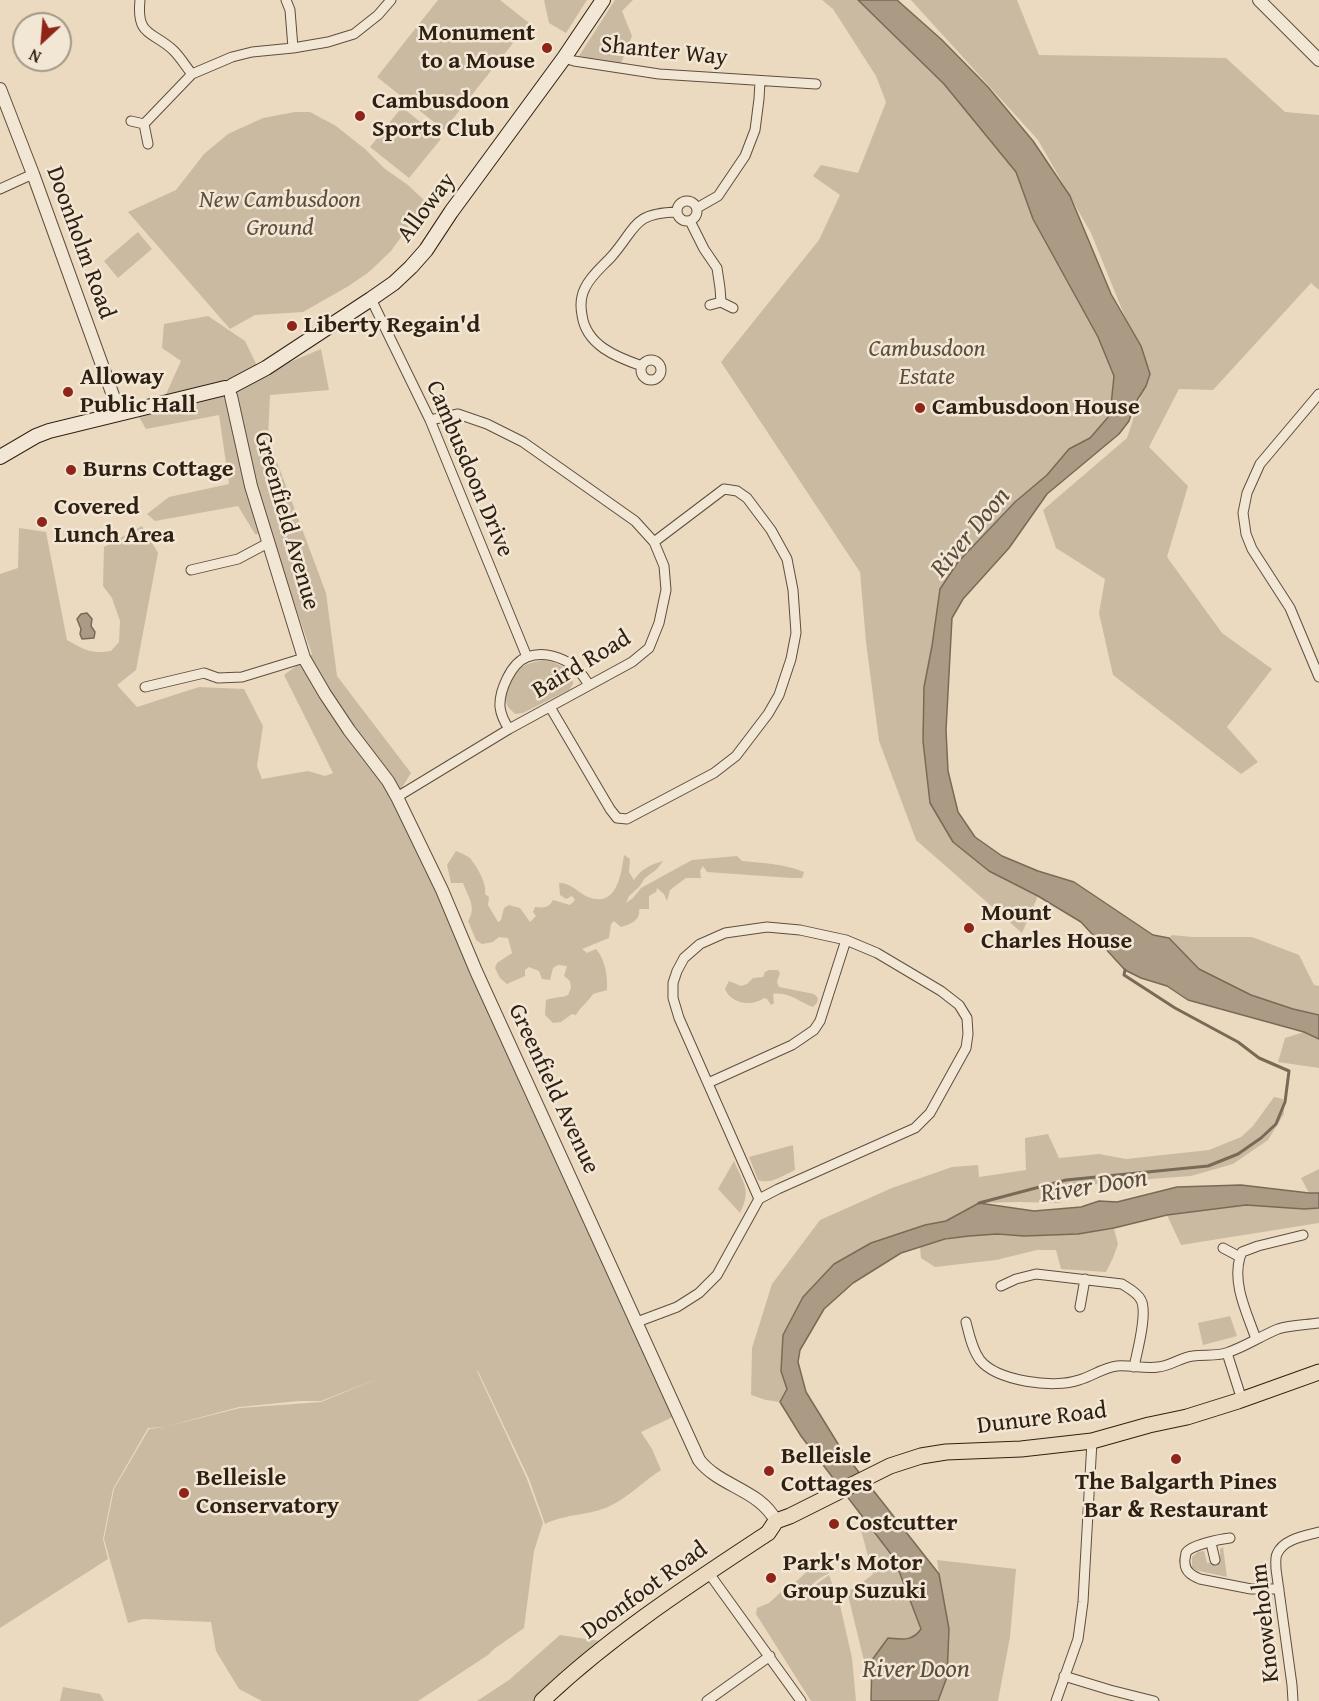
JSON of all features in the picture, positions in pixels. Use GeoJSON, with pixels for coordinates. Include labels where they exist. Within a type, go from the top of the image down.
{"type":"FeatureCollection","features":[{"type":"Feature","properties":{"kind":"main road","name":"Alloway"},"geometry":{"type":"LineString","coordinates":[[0,457],[49,430],[119,412],[229,390],[394,284],[426,250],[603,0]]}},
{"type":"Feature","properties":{"kind":"main road","name":"Dunure Road"},"geometry":{"type":"LineString","coordinates":[[776,1521],[890,1466],[921,1456],[946,1452],[1021,1449],[1092,1441],[1187,1417],[1319,1372]]}},
{"type":"Feature","properties":{"kind":"main road","name":"Doonfoot Road"},"geometry":{"type":"LineString","coordinates":[[542,1701],[608,1643],[708,1572],[768,1533],[776,1521]]}},
{"type":"Feature","properties":{"kind":"street"},"geometry":{"type":"LineString","coordinates":[[141,0],[140,19],[143,28],[175,52],[192,74]]}},
{"type":"Feature","properties":{"kind":"street"},"geometry":{"type":"LineString","coordinates":[[286,0],[290,10],[293,48]]}},
{"type":"Feature","properties":{"kind":"street"},"geometry":{"type":"LineString","coordinates":[[144,124],[192,74],[224,60],[252,52],[328,42],[354,34],[378,15],[391,0]]}},
{"type":"Feature","properties":{"kind":"street"},"geometry":{"type":"LineString","coordinates":[[1258,0],[1319,60]]}},
{"type":"Feature","properties":{"kind":"street","name":"Shanter Way"},"geometry":{"type":"LineString","coordinates":[[564,58],[659,74],[816,84]]}},
{"type":"Feature","properties":{"kind":"street","name":"Shanter Way"},"geometry":{"type":"LineString","coordinates":[[697,208],[718,196],[745,156],[755,130],[760,81]]}},
{"type":"Feature","properties":{"kind":"street","name":"Doonholm Road"},"geometry":{"type":"LineString","coordinates":[[0,89],[119,412]]}},
{"type":"Feature","properties":{"kind":"street"},"geometry":{"type":"LineString","coordinates":[[131,122],[144,124]]}},
{"type":"Feature","properties":{"kind":"street"},"geometry":{"type":"LineString","coordinates":[[144,124],[148,144]]}},
{"type":"Feature","properties":{"kind":"street"},"geometry":{"type":"LineString","coordinates":[[0,189],[33,174]]}},
{"type":"Feature","properties":{"kind":"street","name":"Shanter Way"},"geometry":{"type":"LineString","coordinates":[[677,212],[678,206],[686,200],[692,201],[697,208],[697,215],[690,221]]}},
{"type":"Feature","properties":{"kind":"street"},"geometry":{"type":"LineString","coordinates":[[642,366],[609,352],[597,344],[582,320],[580,304],[584,289],[593,275],[640,220],[651,214],[677,212],[681,219],[690,221],[704,249],[717,268],[721,302]]}},
{"type":"Feature","properties":{"kind":"street","name":"Cambusdoon Drive"},"geometry":{"type":"LineString","coordinates":[[371,299],[429,420],[527,657]]}},
{"type":"Feature","properties":{"kind":"street"},"geometry":{"type":"LineString","coordinates":[[710,305],[721,302],[733,309]]}},
{"type":"Feature","properties":{"kind":"street","name":"Greenfield Avenue"},"geometry":{"type":"LineString","coordinates":[[229,390],[243,454],[304,658],[349,730],[388,781],[397,797],[442,890],[476,971],[699,1460],[716,1476],[749,1493],[770,1510],[776,1521]]}},
{"type":"Feature","properties":{"kind":"street"},"geometry":{"type":"LineString","coordinates":[[1319,394],[1260,464],[1247,493],[1243,513],[1246,534],[1252,549],[1290,608],[1319,677]]}},
{"type":"Feature","properties":{"kind":"street","name":"Baird Road"},"geometry":{"type":"LineString","coordinates":[[397,797],[509,729],[632,662],[649,648],[659,622],[666,590],[664,566],[654,542],[635,521],[523,442],[487,424],[458,414],[429,420]]}},
{"type":"Feature","properties":{"kind":"street"},"geometry":{"type":"LineString","coordinates":[[550,707],[610,809],[617,818],[627,819],[714,773],[736,756],[768,714],[779,695],[791,659],[796,633],[793,590],[787,559],[771,530],[747,498],[737,491],[724,489],[654,542]]}},
{"type":"Feature","properties":{"kind":"street"},"geometry":{"type":"LineString","coordinates":[[191,570],[238,559],[268,543]]}},
{"type":"Feature","properties":{"kind":"street"},"geometry":{"type":"LineString","coordinates":[[509,729],[500,708],[503,688],[510,673],[527,657],[552,655],[566,660],[578,669],[590,685]]}},
{"type":"Feature","properties":{"kind":"street"},"geometry":{"type":"LineString","coordinates":[[145,687],[204,673],[218,678],[242,677],[304,658]]}},
{"type":"Feature","properties":{"kind":"street"},"geometry":{"type":"LineString","coordinates":[[637,1322],[677,1307],[699,1293],[717,1275],[759,1199],[915,1128],[930,1113],[966,1048],[967,1018],[959,1005],[941,991],[877,953],[846,940],[800,930],[767,927],[725,933],[700,944],[684,958],[673,983],[673,998],[679,1018],[759,1199]]}},
{"type":"Feature","properties":{"kind":"street"},"geometry":{"type":"LineString","coordinates":[[708,1083],[792,1045],[814,1030],[820,1021],[846,940]]}},
{"type":"Feature","properties":{"kind":"street"},"geometry":{"type":"LineString","coordinates":[[1256,1339],[1240,1295],[1237,1267],[1242,1252],[1303,1235]]}},
{"type":"Feature","properties":{"kind":"street"},"geometry":{"type":"LineString","coordinates":[[1223,1248],[1240,1257]]}},
{"type":"Feature","properties":{"kind":"street"},"geometry":{"type":"LineString","coordinates":[[1001,1286],[1016,1278],[1036,1274],[1122,1284],[1142,1300],[1143,1320],[1134,1367]]}},
{"type":"Feature","properties":{"kind":"street"},"geometry":{"type":"LineString","coordinates":[[1080,1307],[1085,1279]]}},
{"type":"Feature","properties":{"kind":"street"},"geometry":{"type":"LineString","coordinates":[[966,1322],[970,1341],[979,1359],[990,1369],[1004,1376],[1026,1381],[1056,1383],[1078,1381],[1102,1369],[1119,1366],[1155,1368],[1192,1356],[1227,1353],[1280,1329],[1319,1323]]}},
{"type":"Feature","properties":{"kind":"street"},"geometry":{"type":"LineString","coordinates":[[1227,1353],[1242,1400]]}},
{"type":"Feature","properties":{"kind":"street"},"geometry":{"type":"LineString","coordinates":[[1056,1701],[1078,1639],[1083,1602],[1092,1441]]}},
{"type":"Feature","properties":{"kind":"street","name":"Knoweholm"},"geometry":{"type":"LineString","coordinates":[[1293,1701],[1278,1589],[1276,1556],[1281,1547],[1291,1541],[1319,1532]]}},
{"type":"Feature","properties":{"kind":"street"},"geometry":{"type":"LineString","coordinates":[[1230,1538],[1190,1549],[1186,1553],[1186,1568],[1192,1576],[1251,1589],[1278,1589]]}},
{"type":"Feature","properties":{"kind":"street"},"geometry":{"type":"LineString","coordinates":[[1211,1543],[1215,1560]]}},
{"type":"Feature","properties":{"kind":"street"},"geometry":{"type":"LineString","coordinates":[[708,1572],[801,1701]]}},
{"type":"Feature","properties":{"kind":"street"},"geometry":{"type":"LineString","coordinates":[[707,1701],[770,1656]]}},
{"type":"Feature","properties":{"kind":"street"},"geometry":{"type":"LineString","coordinates":[[1064,1676],[1154,1701]]}},
{"type":"Feature","properties":{"kind":"green space"},"geometry":{"type":"Polygon","coordinates":[[[438,0],[500,0],[529,23],[444,130],[377,77],[438,0]]]}},
{"type":"Feature","properties":{"kind":"green space"},"geometry":{"type":"Polygon","coordinates":[[[544,0],[587,0],[566,33],[549,23],[544,0]]]}},
{"type":"Feature","properties":{"kind":"green space"},"geometry":{"type":"Polygon","coordinates":[[[615,0],[633,0],[622,11],[632,36],[620,66],[579,56],[615,0]]]}},
{"type":"Feature","properties":{"kind":"green space","name":"Cambusdoon Estate"},"geometry":{"type":"Polygon","coordinates":[[[822,0],[858,0],[944,84],[1016,172],[1033,219],[1098,337],[1114,376],[1110,415],[1090,438],[1069,449],[1047,475],[1015,502],[932,646],[924,687],[923,741],[930,803],[953,842],[989,871],[1038,896],[1022,933],[916,840],[879,741],[866,642],[860,572],[721,362],[819,240],[840,195],[813,176],[821,165],[858,173],[886,102],[876,76],[833,9],[822,0]]]}},
{"type":"Feature","properties":{"kind":"green space"},"geometry":{"type":"Polygon","coordinates":[[[911,0],[1017,0],[1039,55],[1226,58],[1285,112],[1319,115],[1319,290],[1311,283],[1213,390],[1179,389],[1149,447],[1188,486],[1167,557],[1222,633],[1272,669],[1227,727],[1258,762],[1241,774],[1113,675],[1099,613],[1105,579],[1056,548],[1043,510],[1127,438],[1148,374],[1091,233],[1038,140],[911,0]]]}},
{"type":"Feature","properties":{"kind":"green space"},"geometry":{"type":"Polygon","coordinates":[[[402,107],[441,139],[409,178],[370,147],[402,107]]]}},
{"type":"Feature","properties":{"kind":"green space","name":"New Cambusdoon Ground"},"geometry":{"type":"Polygon","coordinates":[[[295,112],[310,112],[336,126],[426,202],[391,251],[369,272],[347,287],[303,312],[255,315],[230,329],[128,212],[176,190],[204,154],[228,134],[263,118],[295,112]]]}},
{"type":"Feature","properties":{"kind":"green space"},"geometry":{"type":"Polygon","coordinates":[[[138,232],[152,249],[118,278],[104,261],[138,232]]]}},
{"type":"Feature","properties":{"kind":"green space"},"geometry":{"type":"Polygon","coordinates":[[[208,316],[245,341],[261,374],[321,349],[329,390],[270,395],[268,438],[326,593],[337,676],[411,773],[396,797],[679,1414],[641,1432],[652,1449],[661,1470],[610,1506],[545,1524],[529,1479],[477,1371],[527,1479],[543,1523],[534,1551],[524,1628],[488,1655],[418,1701],[262,1701],[239,1689],[216,1651],[211,1622],[143,1619],[128,1623],[104,1539],[114,1489],[149,1429],[164,1427],[148,1428],[113,1489],[103,1539],[108,1559],[0,1628],[0,574],[18,568],[19,528],[46,532],[67,640],[84,649],[98,652],[111,651],[119,642],[120,621],[112,598],[103,586],[104,547],[142,526],[158,553],[136,670],[117,685],[137,707],[199,687],[244,689],[263,726],[257,766],[262,779],[308,771],[325,776],[333,773],[284,675],[312,654],[270,535],[255,534],[238,506],[155,521],[147,514],[169,497],[229,484],[219,415],[146,429],[139,417],[162,403],[181,361],[162,348],[164,324],[208,316]],[[382,1377],[321,1401],[239,1407],[164,1427],[240,1408],[321,1402],[382,1377]]]}},
{"type":"Feature","properties":{"kind":"green space"},"geometry":{"type":"Polygon","coordinates":[[[543,660],[567,670],[573,677],[573,684],[569,690],[523,713],[515,714],[506,702],[511,680],[522,666],[543,660]]]}},
{"type":"Feature","properties":{"kind":"green space"},"geometry":{"type":"Polygon","coordinates":[[[456,851],[470,858],[478,870],[483,880],[485,894],[489,897],[488,905],[498,922],[501,920],[504,908],[509,905],[520,908],[530,922],[536,916],[533,912],[535,907],[546,907],[553,900],[570,905],[575,900],[572,896],[566,899],[560,895],[559,883],[571,886],[588,897],[605,898],[616,888],[624,855],[630,859],[629,872],[634,880],[646,868],[663,861],[629,896],[626,903],[641,888],[692,860],[737,856],[742,861],[766,863],[804,872],[802,878],[792,878],[707,872],[703,866],[700,871],[701,878],[686,878],[670,890],[667,901],[664,894],[657,888],[656,892],[649,896],[649,909],[639,909],[634,921],[621,927],[614,921],[611,924],[609,938],[582,949],[587,953],[596,949],[599,953],[605,968],[607,990],[593,994],[576,1015],[572,1014],[561,1022],[553,1023],[545,1015],[546,1000],[568,995],[571,988],[570,981],[564,976],[567,966],[558,965],[553,968],[550,980],[542,979],[539,971],[529,967],[525,970],[525,976],[507,984],[500,978],[495,968],[497,963],[512,953],[508,938],[499,937],[493,942],[482,944],[476,940],[468,921],[472,907],[463,883],[451,883],[447,865],[456,851]]]}},
{"type":"Feature","properties":{"kind":"green space"},"geometry":{"type":"Polygon","coordinates":[[[1172,935],[1252,937],[1299,955],[1314,985],[1319,986],[1319,1015],[1251,995],[1199,969],[1169,938],[1172,935]]]}},
{"type":"Feature","properties":{"kind":"green space"},"geometry":{"type":"Polygon","coordinates":[[[769,970],[778,970],[780,973],[777,982],[779,987],[814,994],[818,998],[817,1003],[813,1007],[789,995],[778,993],[773,994],[774,1003],[771,1005],[764,998],[748,1003],[732,998],[725,989],[729,981],[741,986],[753,978],[763,977],[769,970]]]}},
{"type":"Feature","properties":{"kind":"green space"},"geometry":{"type":"Polygon","coordinates":[[[1304,1032],[1319,1039],[1319,1068],[1278,1062],[1285,1038],[1304,1032]]]}},
{"type":"Feature","properties":{"kind":"green space"},"geometry":{"type":"Polygon","coordinates":[[[1274,1097],[1283,1099],[1284,1114],[1268,1140],[1233,1164],[1191,1176],[1109,1182],[1073,1188],[1060,1203],[979,1203],[946,1221],[925,1225],[871,1243],[834,1263],[781,1371],[787,1389],[780,1402],[751,1395],[752,1348],[772,1284],[820,1220],[892,1188],[952,1167],[978,1165],[979,1177],[1026,1170],[1025,1138],[1048,1134],[1059,1158],[1099,1154],[1126,1159],[1209,1150],[1241,1137],[1253,1126],[1274,1097]]]}},
{"type":"Feature","properties":{"kind":"green space"},"geometry":{"type":"Polygon","coordinates":[[[793,1145],[795,1170],[772,1180],[758,1180],[749,1157],[793,1145]]]}},
{"type":"Feature","properties":{"kind":"green space"},"geometry":{"type":"Polygon","coordinates":[[[734,1161],[746,1192],[740,1213],[718,1189],[734,1161]]]}},
{"type":"Feature","properties":{"kind":"green space"},"geometry":{"type":"Polygon","coordinates":[[[1319,1169],[1319,1193],[1309,1193],[1301,1178],[1319,1169]]]}},
{"type":"Feature","properties":{"kind":"green space"},"geometry":{"type":"Polygon","coordinates":[[[1246,1205],[1319,1208],[1319,1223],[1181,1245],[1167,1215],[1246,1205]]]}},
{"type":"Feature","properties":{"kind":"green space"},"geometry":{"type":"Polygon","coordinates":[[[1114,1229],[1118,1244],[1106,1272],[1061,1269],[1056,1250],[1037,1250],[996,1260],[935,1267],[921,1258],[920,1247],[978,1235],[1026,1236],[1114,1229]]]}},
{"type":"Feature","properties":{"kind":"green space"},"geometry":{"type":"Polygon","coordinates":[[[1230,1316],[1237,1336],[1203,1345],[1198,1323],[1230,1316]]]}},
{"type":"Feature","properties":{"kind":"green space"},"geometry":{"type":"Polygon","coordinates":[[[864,1520],[894,1558],[921,1630],[910,1638],[888,1638],[872,1660],[864,1661],[847,1591],[857,1587],[873,1574],[859,1523],[864,1520]]]}},
{"type":"Feature","properties":{"kind":"green space"},"geometry":{"type":"Polygon","coordinates":[[[1223,1547],[1227,1577],[1195,1570],[1192,1567],[1192,1557],[1198,1552],[1204,1551],[1207,1563],[1220,1561],[1220,1549],[1223,1547]]]}},
{"type":"Feature","properties":{"kind":"green space"},"geometry":{"type":"Polygon","coordinates":[[[823,1557],[829,1573],[816,1581],[799,1597],[829,1575],[840,1605],[852,1658],[856,1701],[811,1701],[756,1614],[757,1608],[769,1603],[789,1588],[823,1557]]]}},
{"type":"Feature","properties":{"kind":"green space"},"geometry":{"type":"Polygon","coordinates":[[[937,1560],[1016,1569],[1010,1637],[998,1701],[909,1701],[944,1606],[937,1560]]]}},
{"type":"Feature","properties":{"kind":"green space"},"geometry":{"type":"Polygon","coordinates":[[[560,1635],[607,1642],[540,1701],[477,1701],[509,1680],[560,1635]]]}},
{"type":"Feature","properties":{"kind":"green space"},"geometry":{"type":"Polygon","coordinates":[[[63,1687],[100,1694],[104,1701],[60,1701],[63,1687]]]}},
{"type":"Feature","properties":{"kind":"water","name":"River Doon"},"geometry":{"type":"Polygon","coordinates":[[[858,0],[897,0],[942,40],[988,87],[1033,141],[1070,196],[1111,294],[1141,346],[1150,374],[1146,386],[1134,405],[1129,421],[1119,434],[1047,494],[1009,548],[963,599],[952,618],[946,730],[948,771],[958,812],[975,837],[1002,856],[1038,871],[1074,882],[1153,935],[1169,938],[1199,969],[1251,995],[1319,1015],[1319,1039],[1304,1032],[1188,1000],[1167,986],[1125,970],[1081,922],[1038,896],[989,871],[953,842],[930,803],[923,741],[924,687],[940,589],[958,562],[1015,502],[1047,475],[1069,449],[1090,438],[1110,415],[1114,376],[1098,337],[1033,219],[1016,172],[944,84],[858,0]]]}},
{"type":"Feature","properties":{"kind":"water"},"geometry":{"type":"Polygon","coordinates":[[[87,613],[92,619],[94,638],[82,639],[77,619],[81,614],[87,613]]]}},
{"type":"Feature","properties":{"kind":"water","name":"River Doon"},"geometry":{"type":"Polygon","coordinates":[[[1241,1185],[1319,1193],[1319,1208],[1246,1205],[1167,1215],[1078,1234],[1024,1236],[997,1234],[945,1239],[901,1253],[853,1283],[824,1309],[800,1350],[798,1362],[806,1392],[843,1452],[939,1574],[949,1629],[947,1677],[938,1701],[871,1701],[872,1660],[888,1638],[910,1638],[921,1629],[894,1558],[801,1436],[780,1402],[787,1389],[781,1371],[783,1335],[803,1297],[834,1264],[871,1243],[925,1225],[946,1221],[979,1203],[1034,1211],[1081,1207],[1099,1201],[1117,1202],[1177,1187],[1241,1185]]]}},
{"type":"Feature","properties":{"kind":"waterway"},"geometry":{"type":"LineString","coordinates":[[979,1203],[1066,1180],[1208,1166],[1238,1154],[1276,1124],[1285,1102],[1289,1071],[1259,1058],[1238,1042],[1175,1008],[1124,975],[1125,970]]}},
{"type":"Feature","properties":{"kind":"place","name":"Monument to a Mouse"},"geometry":{"type":"Point","coordinates":[547,48]}},
{"type":"Feature","properties":{"kind":"place","name":"Cambusdoon Sports Club"},"geometry":{"type":"Point","coordinates":[360,116]}},
{"type":"Feature","properties":{"kind":"place","name":"Liberty Regain'd"},"geometry":{"type":"Point","coordinates":[292,326]}},
{"type":"Feature","properties":{"kind":"place","name":"Alloway Public Hall"},"geometry":{"type":"Point","coordinates":[68,392]}},
{"type":"Feature","properties":{"kind":"place","name":"Cambusdoon House"},"geometry":{"type":"Point","coordinates":[920,408]}},
{"type":"Feature","properties":{"kind":"place","name":"Burns Cottage"},"geometry":{"type":"Point","coordinates":[71,470]}},
{"type":"Feature","properties":{"kind":"place","name":"Covered Lunch Area"},"geometry":{"type":"Point","coordinates":[42,522]}},
{"type":"Feature","properties":{"kind":"place","name":"Mount Charles House"},"geometry":{"type":"Point","coordinates":[969,928]}},
{"type":"Feature","properties":{"kind":"place","name":"The Balgarth Pines Bar & Restaurant"},"geometry":{"type":"Point","coordinates":[1176,1459]}},
{"type":"Feature","properties":{"kind":"place","name":"Belleisle Cottages"},"geometry":{"type":"Point","coordinates":[769,1471]}},
{"type":"Feature","properties":{"kind":"place","name":"Belleisle Conservatory"},"geometry":{"type":"Point","coordinates":[184,1493]}},
{"type":"Feature","properties":{"kind":"place","name":"Costcutter"},"geometry":{"type":"Point","coordinates":[834,1524]}},
{"type":"Feature","properties":{"kind":"place","name":"Park's Motor Group Suzuki"},"geometry":{"type":"Point","coordinates":[771,1578]}}]}
